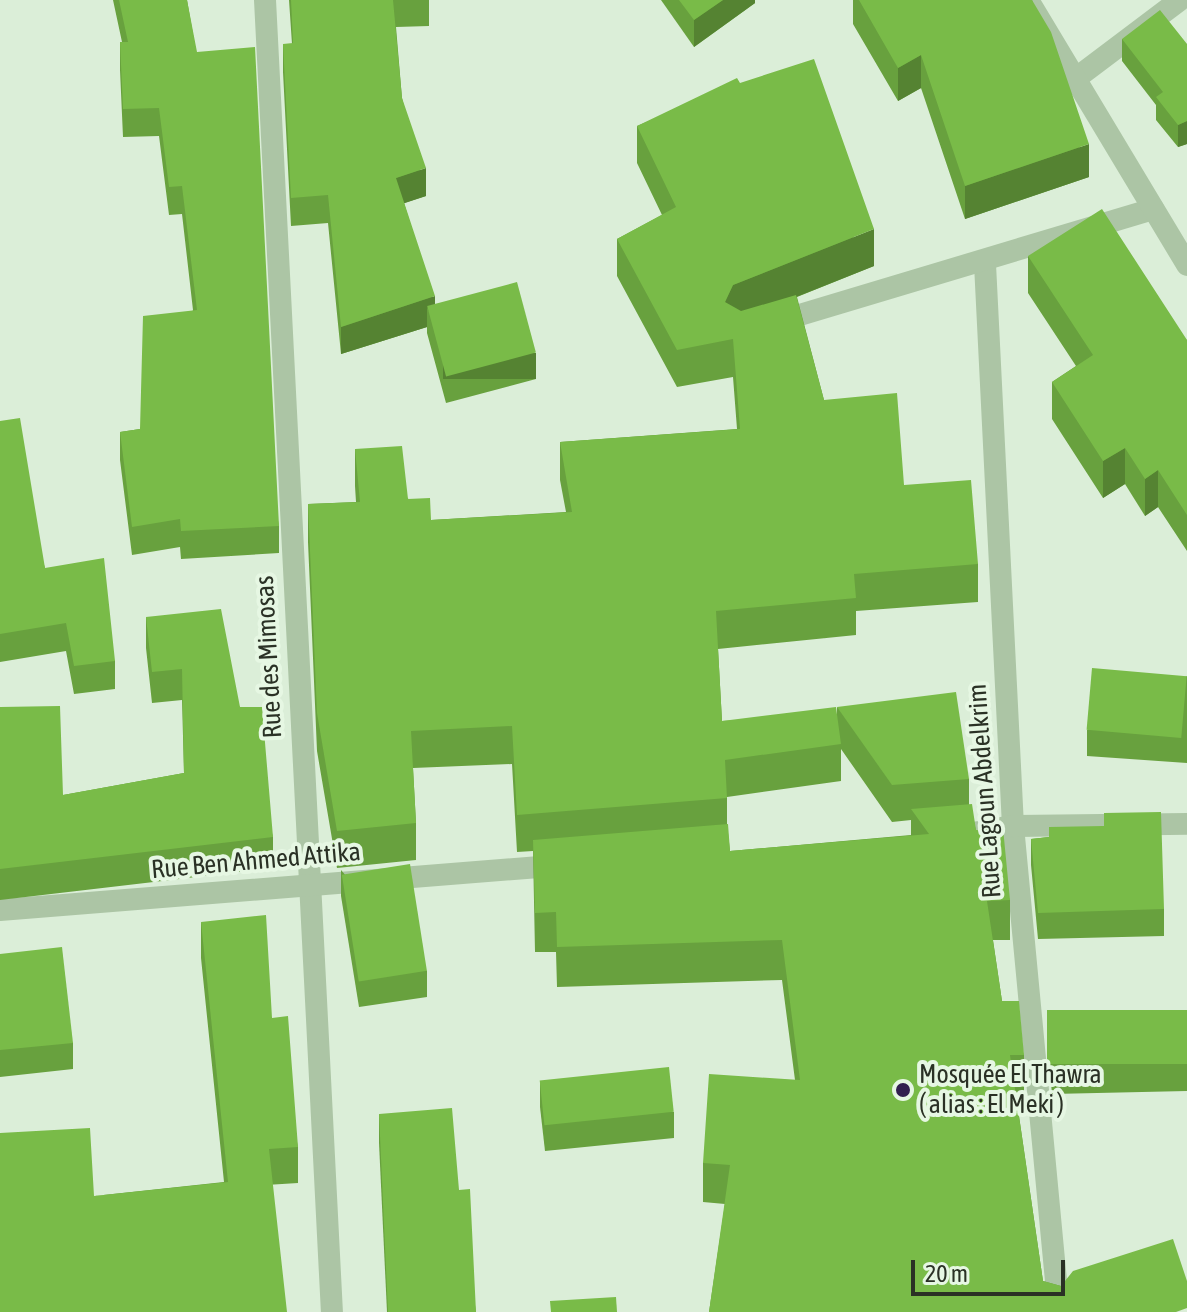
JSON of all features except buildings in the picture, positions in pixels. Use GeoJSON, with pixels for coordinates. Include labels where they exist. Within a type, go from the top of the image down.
{"type":"FeatureCollection","features":[{"type":"Feature","properties":{"kind":"street","name":"Rue des Mimosas"},"geometry":{"type":"LineString","coordinates":[[265,0],[332,1312]]}},
{"type":"Feature","properties":{"kind":"street"},"geometry":{"type":"LineString","coordinates":[[1028,0],[1187,265]]}},
{"type":"Feature","properties":{"kind":"street"},"geometry":{"type":"LineString","coordinates":[[1075,79],[1180,0]]}},
{"type":"Feature","properties":{"kind":"street"},"geometry":{"type":"LineString","coordinates":[[751,330],[985,264],[1153,209]]}},
{"type":"Feature","properties":{"kind":"street","name":"Rue Lagoun Abdelkrim"},"geometry":{"type":"LineString","coordinates":[[985,264],[1013,826],[1059,1312]]}},
{"type":"Feature","properties":{"kind":"street"},"geometry":{"type":"LineString","coordinates":[[942,836],[1013,826],[1187,824]]}},
{"type":"Feature","properties":{"kind":"street","name":"Rue Ben Ahmed Attika"},"geometry":{"type":"LineString","coordinates":[[0,910],[593,863]]}},
{"type":"Feature","properties":{"kind":"place","name":"Mosquée El Thawra ( alias : El Meki )"},"geometry":{"type":"Point","coordinates":[903,1090]}}]}
